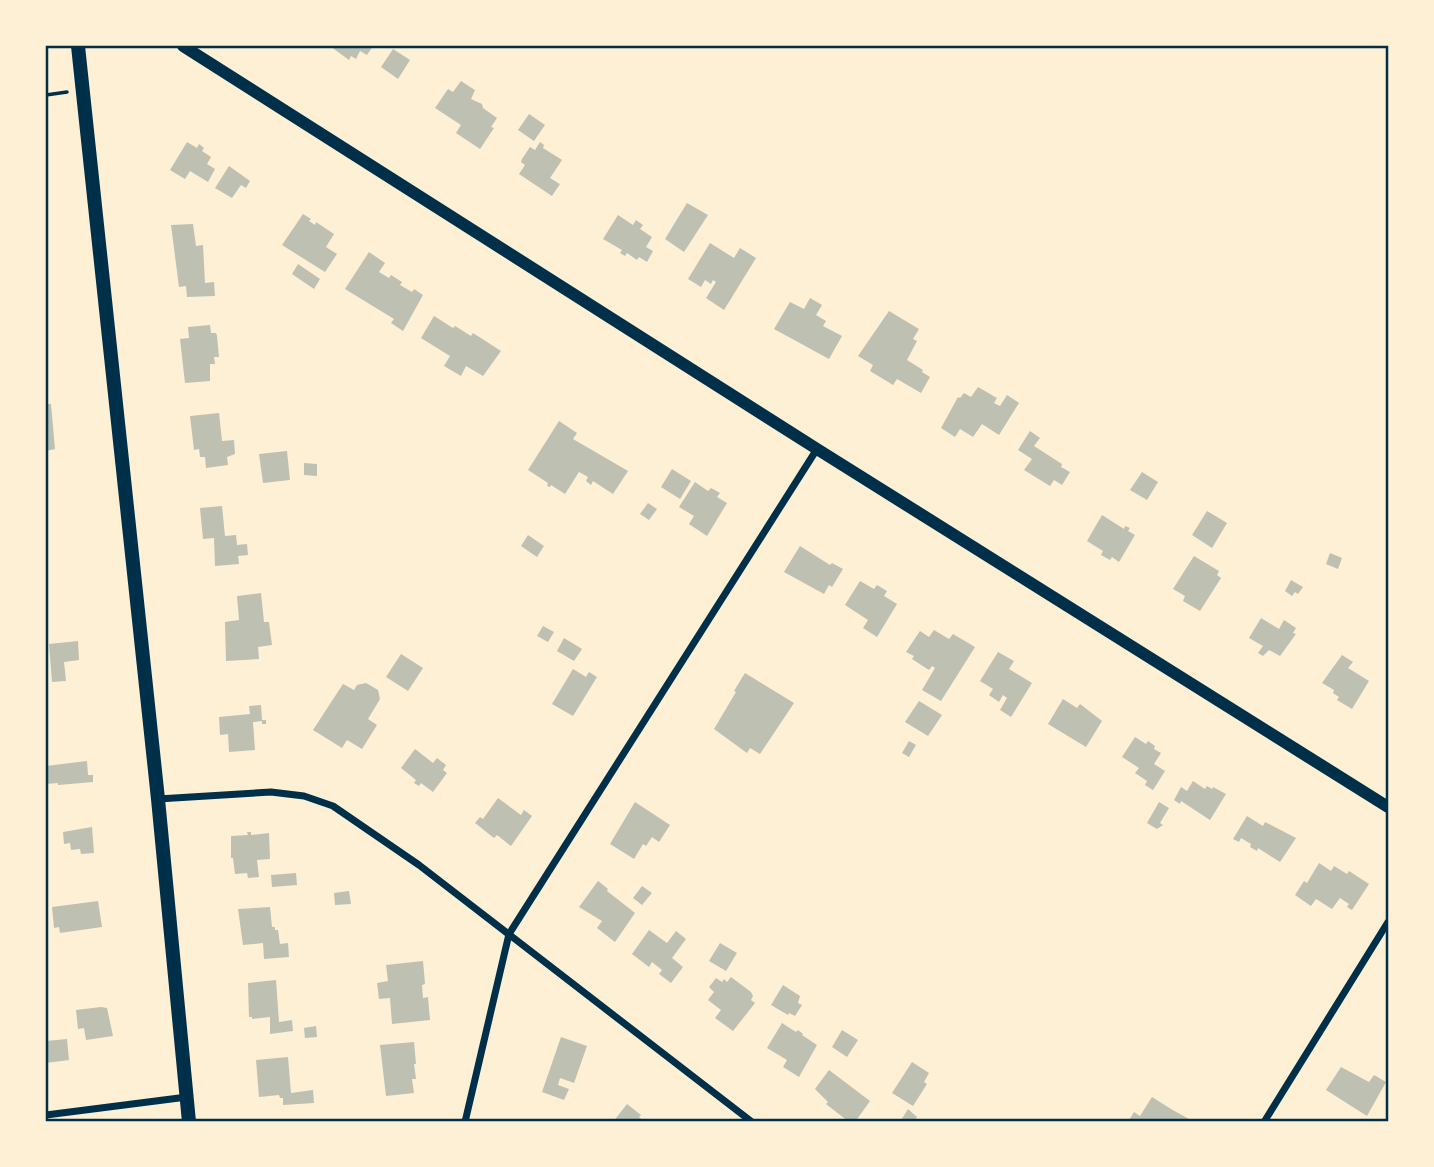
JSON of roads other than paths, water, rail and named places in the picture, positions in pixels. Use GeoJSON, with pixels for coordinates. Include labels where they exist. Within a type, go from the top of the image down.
{"type":"FeatureCollection","features":[{"type":"Feature","properties":{"kind":"main road"},"geometry":{"type":"LineString","coordinates":[[78,46],[158,799],[189,1122]]}},
{"type":"Feature","properties":{"kind":"street"},"geometry":{"type":"LineString","coordinates":[[183,46],[817,449],[1388,807]]}},
{"type":"Feature","properties":{"kind":"street"},"geometry":{"type":"LineString","coordinates":[[465,1122],[509,934],[817,449]]}},
{"type":"Feature","properties":{"kind":"street"},"geometry":{"type":"LineString","coordinates":[[158,799],[271,792],[304,796],[333,806],[419,865],[752,1122]]}},
{"type":"Feature","properties":{"kind":"street"},"geometry":{"type":"LineString","coordinates":[[1264,1122],[1388,922]]}},
{"type":"Feature","properties":{"kind":"street"},"geometry":{"type":"LineString","coordinates":[[46,1115],[187,1097]]}}]}
